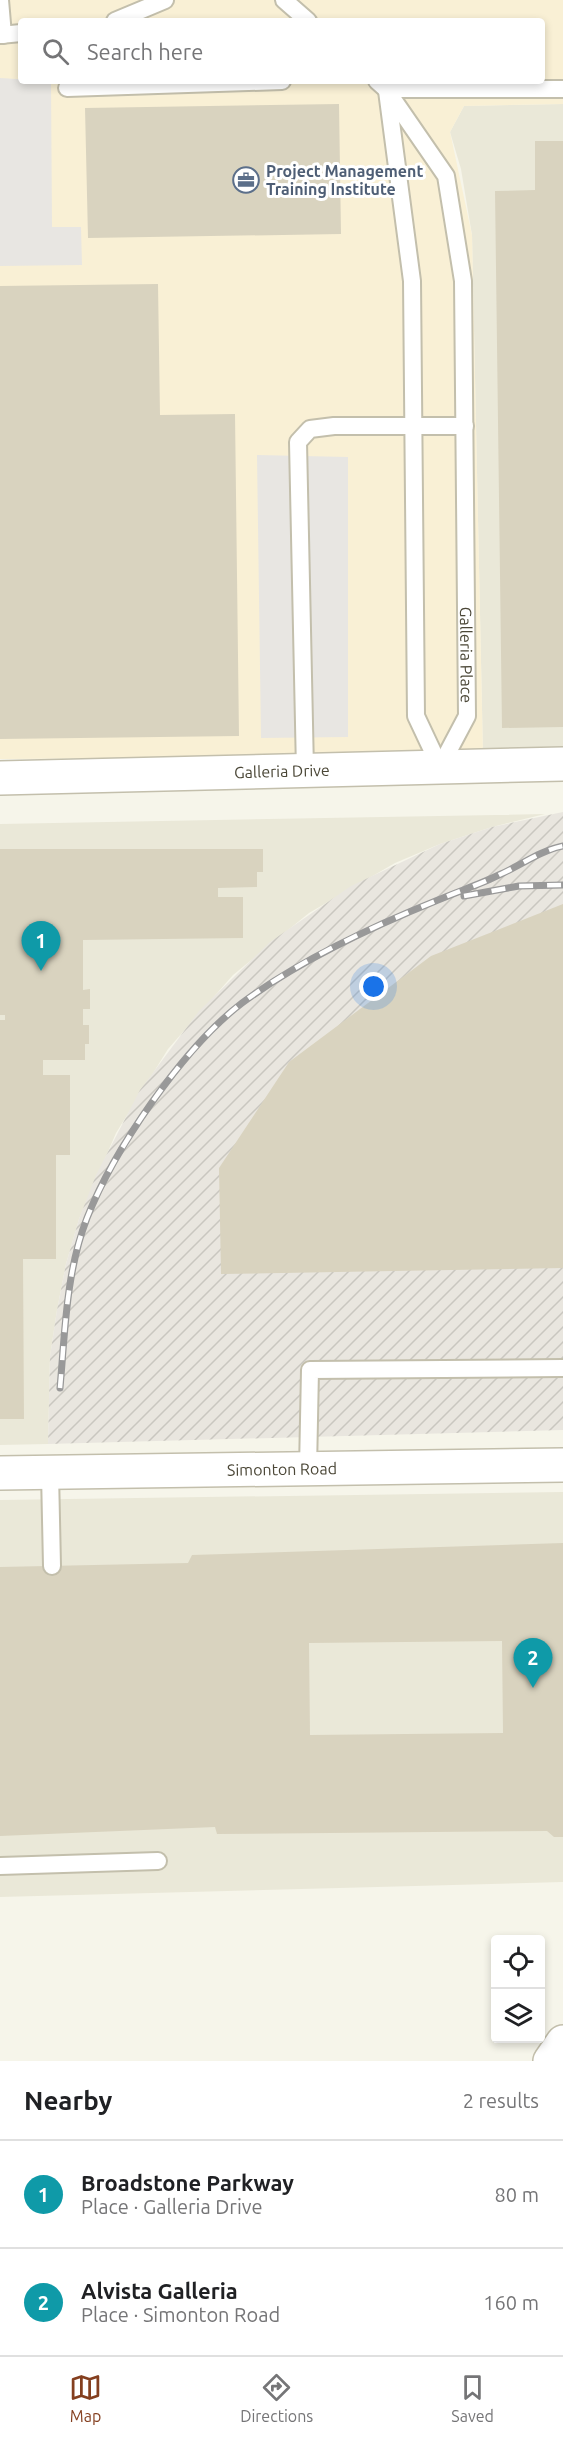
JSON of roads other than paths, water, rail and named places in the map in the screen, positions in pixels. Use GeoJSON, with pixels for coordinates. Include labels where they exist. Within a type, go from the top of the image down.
{"type":"FeatureCollection","features":[{"type":"Feature","properties":{"kind":"street","name":"Galleria Drive"},"geometry":{"type":"LineString","coordinates":[[0,778],[563,764]]}},
{"type":"Feature","properties":{"kind":"street","name":"Simonton Road"},"geometry":{"type":"LineString","coordinates":[[0,1473],[563,1465]]}},
{"type":"Feature","properties":{"kind":"street"},"geometry":{"type":"LineString","coordinates":[[550,2061],[563,2042]]}},
{"type":"Feature","properties":{"kind":"lane"},"geometry":{"type":"LineString","coordinates":[[0,0],[1,35],[18,33]]}},
{"type":"Feature","properties":{"kind":"lane"},"geometry":{"type":"LineString","coordinates":[[122,18],[165,0]]}},
{"type":"Feature","properties":{"kind":"lane"},"geometry":{"type":"LineString","coordinates":[[284,0],[305,18]]}},
{"type":"Feature","properties":{"kind":"lane"},"geometry":{"type":"LineString","coordinates":[[68,88],[190,84]]}},
{"type":"Feature","properties":{"kind":"lane"},"geometry":{"type":"LineString","coordinates":[[440,767],[416,716],[412,280],[382,85],[563,89]]}},
{"type":"Feature","properties":{"kind":"lane","name":"Galleria Place"},"geometry":{"type":"LineString","coordinates":[[382,85],[446,176],[463,281],[467,716],[440,767]]}},
{"type":"Feature","properties":{"kind":"lane"},"geometry":{"type":"LineString","coordinates":[[304,770],[298,442],[310,429],[334,426],[465,426]]}},
{"type":"Feature","properties":{"kind":"lane"},"geometry":{"type":"LineString","coordinates":[[308,1469],[310,1370],[563,1368]]}},
{"type":"Feature","properties":{"kind":"lane"},"geometry":{"type":"LineString","coordinates":[[50,1473],[52,1566]]}},
{"type":"Feature","properties":{"kind":"lane"},"geometry":{"type":"LineString","coordinates":[[0,1866],[158,1861]]}},
{"type":"Feature","properties":{"kind":"railway"},"geometry":{"type":"LineString","coordinates":[[60,1388],[71,1281],[87,1218],[114,1162],[132,1132],[152,1102],[197,1046],[220,1022],[264,987],[337,945],[387,921],[493,878],[547,851],[563,846]]}},
{"type":"Feature","properties":{"kind":"railway"},"geometry":{"type":"LineString","coordinates":[[464,896],[519,886],[563,885]]}},
{"type":"Feature","properties":{"kind":"place","name":"Project Management Training Institute"},"geometry":{"type":"Point","coordinates":[246,180]}},
{"type":"Feature","properties":{"kind":"place","name":"Broadstone Parkway"},"geometry":{"type":"Point","coordinates":[41,971]}},
{"type":"Feature","properties":{"kind":"place","name":"Alvista Galleria"},"geometry":{"type":"Point","coordinates":[533,1688]}}]}
